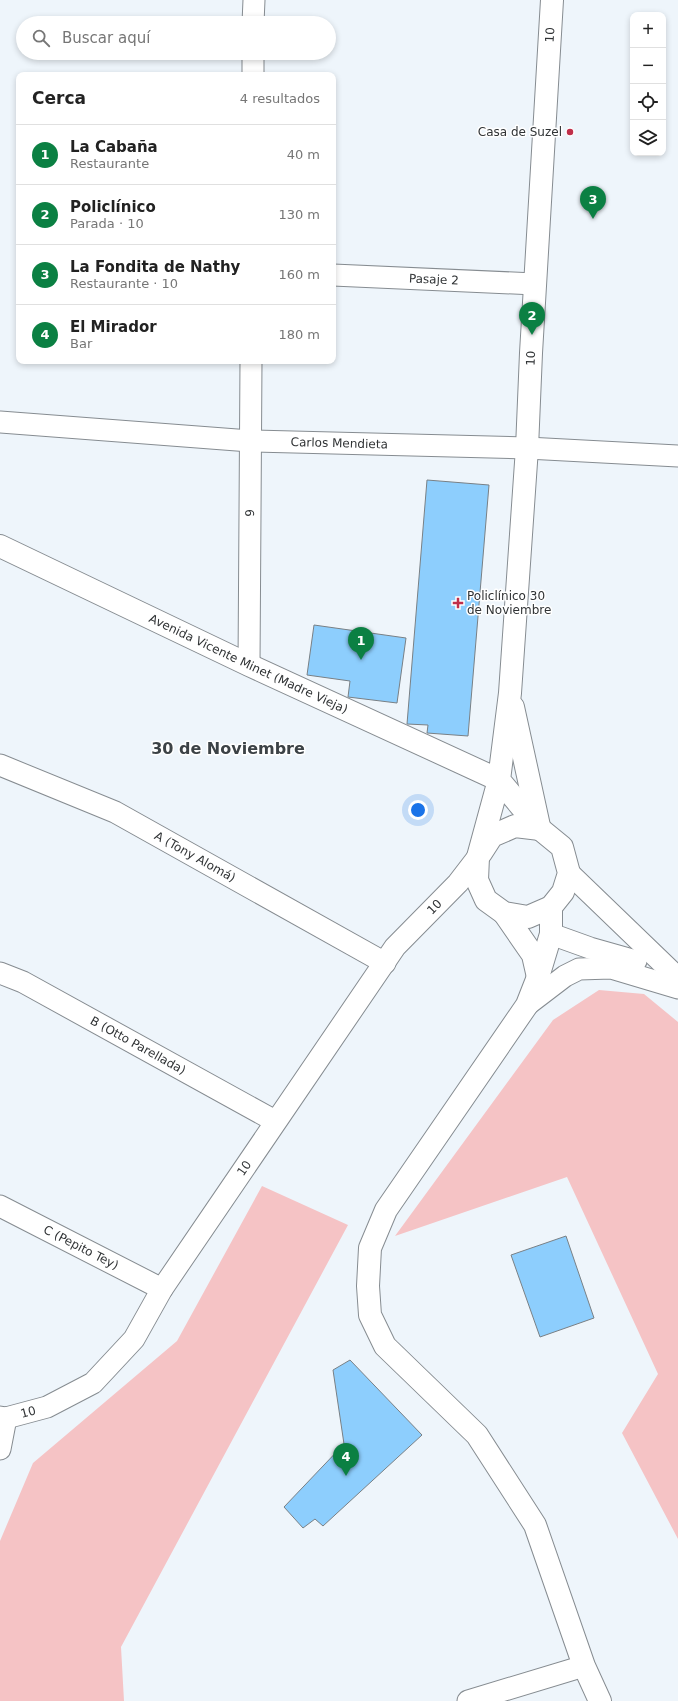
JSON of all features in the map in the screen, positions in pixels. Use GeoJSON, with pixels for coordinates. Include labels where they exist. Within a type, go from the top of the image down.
{"type":"FeatureCollection","features":[{"type":"Feature","properties":{"kind":"main road","name":"10"},"geometry":{"type":"LineString","coordinates":[[552,0],[527,448],[510,693],[499,780],[478,857],[477,880],[486,900],[504,913],[528,917],[551,908],[564,892],[569,873]]}},
{"type":"Feature","properties":{"kind":"main road","name":"Avenida Vicente Minet (Madre Vieja)"},"geometry":{"type":"LineString","coordinates":[[0,546],[249,665],[499,780]]}},
{"type":"Feature","properties":{"kind":"main road","name":"10"},"geometry":{"type":"LineString","coordinates":[[478,857],[492,836],[515,826],[540,829],[510,693]]}},
{"type":"Feature","properties":{"kind":"main road"},"geometry":{"type":"LineString","coordinates":[[499,780],[540,829],[562,847],[569,873]]}},
{"type":"Feature","properties":{"kind":"main road"},"geometry":{"type":"LineString","coordinates":[[551,908],[551,934],[538,977],[527,1005],[386,1210],[370,1248],[368,1286],[370,1315],[385,1346],[477,1435],[535,1525],[584,1666],[600,1701]]}},
{"type":"Feature","properties":{"kind":"main road"},"geometry":{"type":"LineString","coordinates":[[504,913],[533,955],[538,977]]}},
{"type":"Feature","properties":{"kind":"street"},"geometry":{"type":"LineString","coordinates":[[253,16],[254,0]]}},
{"type":"Feature","properties":{"kind":"street"},"geometry":{"type":"LineString","coordinates":[[253,60],[253,72]]}},
{"type":"Feature","properties":{"kind":"street","name":"Pasaje 2"},"geometry":{"type":"LineString","coordinates":[[336,275],[535,284]]}},
{"type":"Feature","properties":{"kind":"street","name":"9"},"geometry":{"type":"LineString","coordinates":[[249,665],[251,364]]}},
{"type":"Feature","properties":{"kind":"street","name":"Carlos Mendieta"},"geometry":{"type":"LineString","coordinates":[[0,422],[250,441],[527,448],[678,456]]}},
{"type":"Feature","properties":{"kind":"street","name":"A (Tony Alomá)"},"geometry":{"type":"LineString","coordinates":[[0,765],[115,812],[385,962]]}},
{"type":"Feature","properties":{"kind":"street","name":"10"},"geometry":{"type":"LineString","coordinates":[[0,1449],[3,1417],[47,1407],[94,1383],[134,1339],[162,1289],[275,1121],[395,947],[458,883],[478,857]]}},
{"type":"Feature","properties":{"kind":"street"},"geometry":{"type":"LineString","coordinates":[[569,873],[676,979]]}},
{"type":"Feature","properties":{"kind":"street"},"geometry":{"type":"LineString","coordinates":[[551,934],[676,979]]}},
{"type":"Feature","properties":{"kind":"street"},"geometry":{"type":"LineString","coordinates":[[527,1005],[565,976],[579,969],[611,968],[676,979]]}},
{"type":"Feature","properties":{"kind":"street","name":"B (Otto Parellada)"},"geometry":{"type":"LineString","coordinates":[[0,973],[23,982],[275,1121]]}},
{"type":"Feature","properties":{"kind":"street","name":"C (Pepito Tey)"},"geometry":{"type":"LineString","coordinates":[[0,1206],[162,1289]]}},
{"type":"Feature","properties":{"kind":"street"},"geometry":{"type":"LineString","coordinates":[[468,1701],[584,1666]]}},
{"type":"Feature","properties":{"kind":"shaded area"},"geometry":{"type":"Polygon","coordinates":[[[599,990],[644,994],[678,1022],[678,1539],[622,1433],[658,1374],[567,1177],[395,1236],[553,1020],[599,990]]]}},
{"type":"Feature","properties":{"kind":"shaded area"},"geometry":{"type":"Polygon","coordinates":[[[262,1186],[348,1225],[121,1647],[124,1701],[0,1701],[0,1541],[33,1463],[177,1341],[262,1186]]]}},
{"type":"Feature","properties":{"kind":"building"},"geometry":{"type":"Polygon","coordinates":[[[427,480],[489,485],[468,736],[427,733],[428,725],[407,724],[427,480]]]}},
{"type":"Feature","properties":{"kind":"building"},"geometry":{"type":"Polygon","coordinates":[[[314,625],[406,638],[397,703],[348,697],[350,681],[307,675],[314,625]]]}},
{"type":"Feature","properties":{"kind":"building"},"geometry":{"type":"Polygon","coordinates":[[[566,1236],[594,1318],[540,1337],[511,1255],[566,1236]]]}},
{"type":"Feature","properties":{"kind":"building"},"geometry":{"type":"Polygon","coordinates":[[[350,1360],[422,1435],[323,1526],[315,1519],[303,1528],[284,1507],[344,1444],[333,1370],[350,1360]]]}},
{"type":"Feature","properties":{"kind":"place","name":"Casa de Suzel"},"geometry":{"type":"Point","coordinates":[570,132]}},
{"type":"Feature","properties":{"kind":"place","name":"La Fondita de Nathy"},"geometry":{"type":"Point","coordinates":[593,219]}},
{"type":"Feature","properties":{"kind":"place","name":"Policlínico"},"geometry":{"type":"Point","coordinates":[532,335]}},
{"type":"Feature","properties":{"kind":"place","name":"Policlínico 30 de Noviembre"},"geometry":{"type":"Point","coordinates":[458,603]}},
{"type":"Feature","properties":{"kind":"place","name":"La Cabaña"},"geometry":{"type":"Point","coordinates":[361,660]}},
{"type":"Feature","properties":{"kind":"place","name":"El Mirador"},"geometry":{"type":"Point","coordinates":[346,1476]}},
{"type":"Feature","properties":{"kind":"district","name":"30 de Noviembre"},"geometry":{"type":"Point","coordinates":[228,748]}}]}
